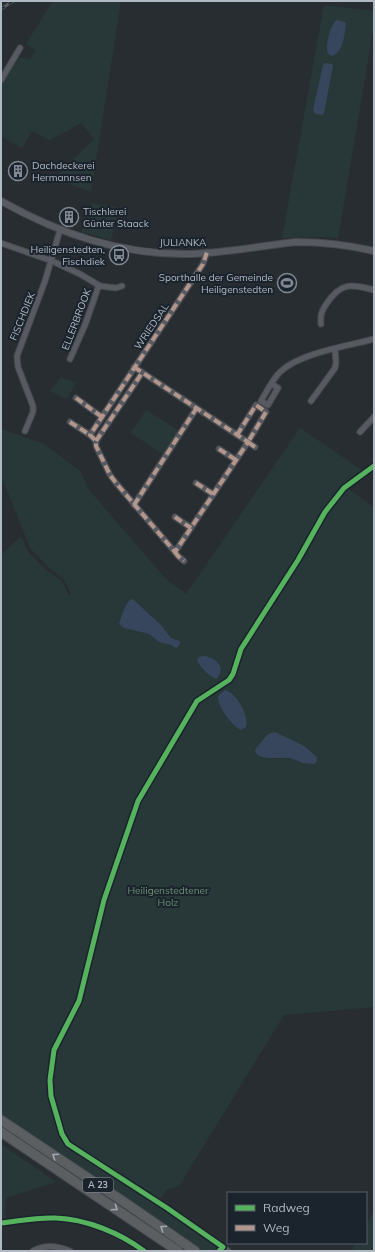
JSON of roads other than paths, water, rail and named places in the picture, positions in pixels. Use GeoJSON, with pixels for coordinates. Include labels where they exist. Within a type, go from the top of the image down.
{"type":"FeatureCollection","features":[{"type":"Feature","properties":{"kind":"highway","name":"A 23"},"geometry":{"type":"LineString","coordinates":[[1,1120],[195,1251]]}},
{"type":"Feature","properties":{"kind":"highway","name":"A 23"},"geometry":{"type":"LineString","coordinates":[[1,1132],[178,1251]]}},
{"type":"Feature","properties":{"kind":"street"},"geometry":{"type":"LineString","coordinates":[[1,80],[20,48]]}},
{"type":"Feature","properties":{"kind":"street","name":"JULIANKA"},"geometry":{"type":"LineString","coordinates":[[1,201],[30,217],[60,230],[85,239],[120,248],[161,253],[185,254],[296,242],[313,242],[335,244],[374,251]]}},
{"type":"Feature","properties":{"kind":"street","name":"FISCHDIEK"},"geometry":{"type":"LineString","coordinates":[[25,431],[33,412],[33,406],[18,367],[17,356],[52,261],[60,230]]}},
{"type":"Feature","properties":{"kind":"street","name":"ELLERBROOK"},"geometry":{"type":"LineString","coordinates":[[1,243],[52,261],[99,285],[116,288],[122,286]]}},
{"type":"Feature","properties":{"kind":"street","name":"WRIEDSAL"},"geometry":{"type":"LineString","coordinates":[[90,435],[203,264],[207,252]]}},
{"type":"Feature","properties":{"kind":"street","name":"ELLERBROOK"},"geometry":{"type":"LineString","coordinates":[[70,359],[85,325],[99,285]]}},
{"type":"Feature","properties":{"kind":"street"},"geometry":{"type":"LineString","coordinates":[[321,324],[320,317],[323,309],[332,295],[339,289],[347,286],[357,286],[374,290]]}},
{"type":"Feature","properties":{"kind":"street"},"geometry":{"type":"LineString","coordinates":[[272,384],[279,373],[293,363],[307,356],[374,339]]}},
{"type":"Feature","properties":{"kind":"street"},"geometry":{"type":"LineString","coordinates":[[311,401],[335,368],[335,349]]}},
{"type":"Feature","properties":{"kind":"street"},"geometry":{"type":"LineString","coordinates":[[134,367],[255,447]]}},
{"type":"Feature","properties":{"kind":"street"},"geometry":{"type":"LineString","coordinates":[[142,373],[96,441],[96,446],[112,477],[134,505],[184,561]]}},
{"type":"Feature","properties":{"kind":"street"},"geometry":{"type":"LineString","coordinates":[[76,398],[102,417]]}},
{"type":"Feature","properties":{"kind":"street"},"geometry":{"type":"LineString","coordinates":[[175,552],[248,442],[266,412],[256,405],[237,435]]}},
{"type":"Feature","properties":{"kind":"street"},"geometry":{"type":"LineString","coordinates":[[134,505],[196,408]]}},
{"type":"Feature","properties":{"kind":"street"},"geometry":{"type":"LineString","coordinates":[[360,432],[374,417]]}},
{"type":"Feature","properties":{"kind":"street"},"geometry":{"type":"LineString","coordinates":[[70,422],[90,435],[96,441]]}},
{"type":"Feature","properties":{"kind":"street"},"geometry":{"type":"LineString","coordinates":[[219,449],[236,460]]}},
{"type":"Feature","properties":{"kind":"street"},"geometry":{"type":"LineString","coordinates":[[366,472],[374,466]]}},
{"type":"Feature","properties":{"kind":"street"},"geometry":{"type":"LineString","coordinates":[[196,483],[213,494]]}},
{"type":"Feature","properties":{"kind":"street"},"geometry":{"type":"LineString","coordinates":[[175,517],[191,528]]}},
{"type":"Feature","properties":{"kind":"street"},"geometry":{"type":"LineString","coordinates":[[1,1223],[54,1218],[73,1220],[109,1232],[144,1251]]}},
{"type":"Feature","properties":{"kind":"street"},"geometry":{"type":"LineString","coordinates":[[33,1251],[42,1247],[52,1246],[70,1251]]}},
{"type":"Feature","properties":{"kind":"street"},"geometry":{"type":"LineString","coordinates":[[223,1247],[228,1251]]}},
{"type":"Feature","properties":{"kind":"water"},"geometry":{"type":"Polygon","coordinates":[[[337,20],[345,22],[346,24],[341,47],[336,54],[332,56],[328,54],[328,41],[330,30],[334,22],[337,20]]]}},
{"type":"Feature","properties":{"kind":"water"},"geometry":{"type":"Polygon","coordinates":[[[325,63],[332,64],[333,66],[324,113],[322,115],[315,114],[313,110],[323,65],[325,63]]]}},
{"type":"Feature","properties":{"kind":"water"},"geometry":{"type":"Polygon","coordinates":[[[131,599],[134,600],[161,625],[171,638],[180,641],[180,644],[176,648],[159,642],[149,634],[124,628],[119,623],[125,607],[131,599]]]}},
{"type":"Feature","properties":{"kind":"water"},"geometry":{"type":"Polygon","coordinates":[[[202,656],[211,658],[218,663],[221,671],[216,679],[205,672],[197,661],[199,657],[202,656]]]}},
{"type":"Feature","properties":{"kind":"water"},"geometry":{"type":"Polygon","coordinates":[[[225,690],[238,700],[244,711],[246,717],[246,727],[241,730],[233,724],[222,710],[218,700],[218,696],[225,690]]]}},
{"type":"Feature","properties":{"kind":"water"},"geometry":{"type":"Polygon","coordinates":[[[275,732],[308,749],[317,758],[317,761],[314,764],[303,763],[290,758],[267,758],[259,756],[255,752],[256,748],[268,734],[275,732]]]}},
{"type":"Feature","properties":{"kind":"railway"},"geometry":{"type":"LineString","coordinates":[[1,9],[13,1]]}},
{"type":"Feature","properties":{"kind":"place","name":"Dachdeckerei Hermannsen"},"geometry":{"type":"Point","coordinates":[18,171]}},
{"type":"Feature","properties":{"kind":"place","name":"Tischlerei Günter Staack"},"geometry":{"type":"Point","coordinates":[69,217]}},
{"type":"Feature","properties":{"kind":"place","name":"Heiligenstedten, Fischdiek"},"geometry":{"type":"Point","coordinates":[119,255]}},
{"type":"Feature","properties":{"kind":"place","name":"Sporthalle der Gemeinde Heiligenstedten"},"geometry":{"type":"Point","coordinates":[287,283]}},
{"type":"Feature","properties":{"kind":"park label","name":"Heiligenstedtener Holz"},"geometry":{"type":"Point","coordinates":[168,896]}}]}
